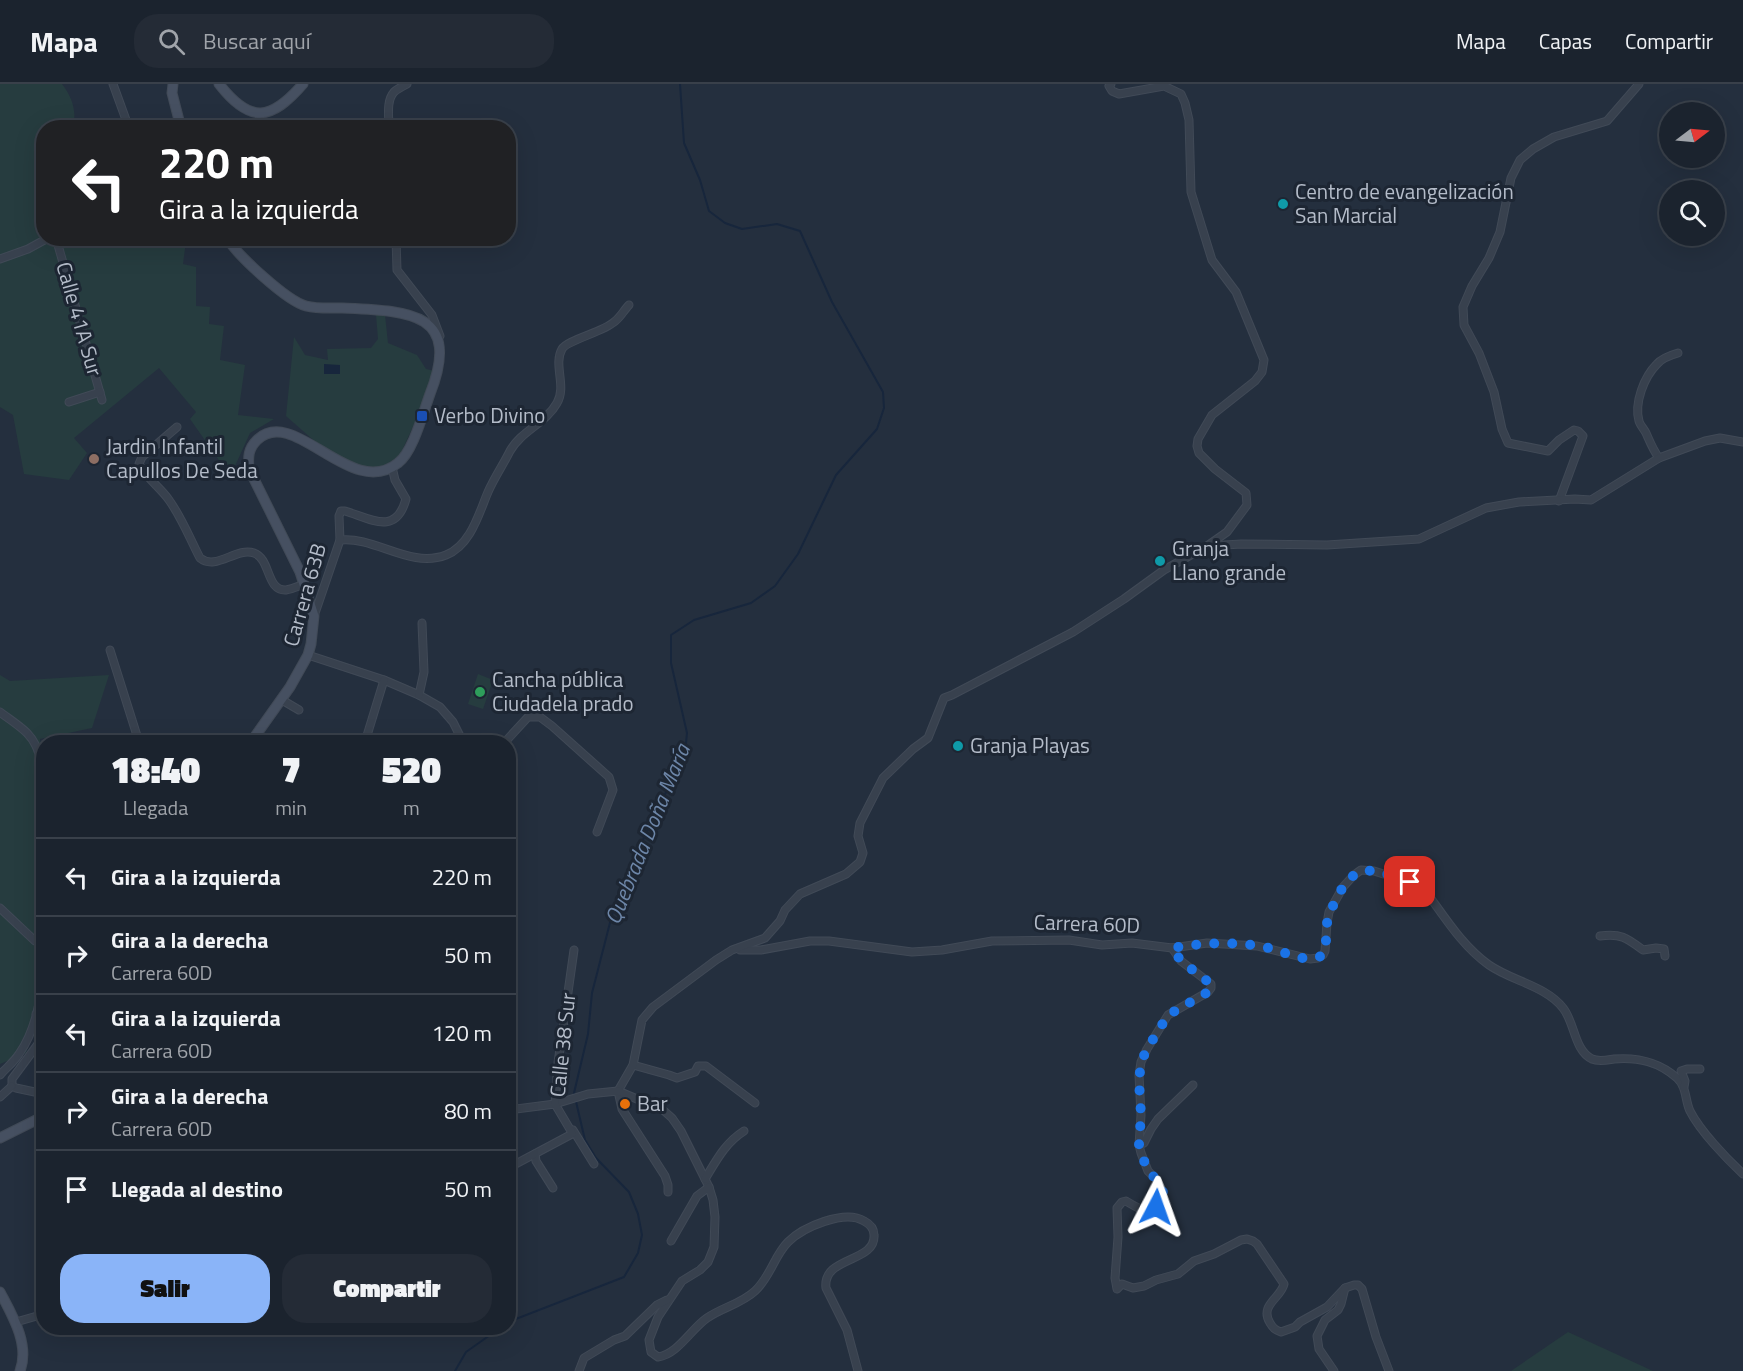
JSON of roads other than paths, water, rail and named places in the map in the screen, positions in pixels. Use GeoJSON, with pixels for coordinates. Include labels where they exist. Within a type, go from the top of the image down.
{"type":"FeatureCollection","features":[{"type":"Feature","properties":{"kind":"main road"},"geometry":{"type":"LineString","coordinates":[[173,84],[172,93],[179,120]]}},
{"type":"Feature","properties":{"kind":"main road"},"geometry":{"type":"LineString","coordinates":[[219,84],[226,94],[244,110],[259,113],[279,107],[291,98],[303,84]]}},
{"type":"Feature","properties":{"kind":"main road"},"geometry":{"type":"LineString","coordinates":[[234,246],[274,285],[299,303],[317,307],[412,315],[432,328],[440,345],[439,371],[411,445],[402,459],[392,467],[377,472],[368,472],[343,463],[282,431],[264,435],[255,442],[248,454],[249,469],[300,572],[314,616]]}},
{"type":"Feature","properties":{"kind":"main road","name":"Carrera 63B"},"geometry":{"type":"LineString","coordinates":[[256,735],[282,700],[308,655],[314,616]]}},
{"type":"Feature","properties":{"kind":"main road"},"geometry":{"type":"LineString","coordinates":[[0,1138],[36,1120]]}},
{"type":"Feature","properties":{"kind":"main road"},"geometry":{"type":"LineString","coordinates":[[0,1292],[16,1322],[23,1349],[23,1365],[20,1371]]}},
{"type":"Feature","properties":{"kind":"street"},"geometry":{"type":"LineString","coordinates":[[113,84],[126,120]]}},
{"type":"Feature","properties":{"kind":"street"},"geometry":{"type":"LineString","coordinates":[[389,120],[388,108],[394,93],[407,84]]}},
{"type":"Feature","properties":{"kind":"street"},"geometry":{"type":"LineString","coordinates":[[668,1192],[665,1176],[622,1109],[618,1091],[633,1065],[642,1020],[652,1007],[732,950],[765,938],[800,894],[846,874],[860,862],[863,853],[858,836],[860,823],[883,778],[913,748],[928,738],[944,698],[1073,632],[1164,570],[1227,532],[1247,505],[1246,493],[1215,469],[1200,453],[1197,446],[1198,439],[1212,415],[1256,381],[1262,372],[1264,360],[1236,292],[1212,260],[1191,192],[1189,120],[1185,103],[1181,94],[1164,86],[1119,93],[1112,91],[1108,86],[1111,84]]}},
{"type":"Feature","properties":{"kind":"street"},"geometry":{"type":"LineString","coordinates":[[1559,501],[1583,436],[1574,430],[1548,451],[1508,443],[1502,429],[1494,392],[1483,363],[1464,325],[1463,307],[1500,232],[1511,178],[1520,160],[1533,149],[1554,137],[1607,121],[1639,84]]}},
{"type":"Feature","properties":{"kind":"street"},"geometry":{"type":"LineString","coordinates":[[0,259],[36,245]]}},
{"type":"Feature","properties":{"kind":"street","name":"Calle 41A Sur"},"geometry":{"type":"LineString","coordinates":[[58,246],[101,396],[69,402]]}},
{"type":"Feature","properties":{"kind":"street"},"geometry":{"type":"LineString","coordinates":[[396,246],[397,270],[432,315],[441,338],[440,345]]}},
{"type":"Feature","properties":{"kind":"street","name":"Carrera 63B"},"geometry":{"type":"LineString","coordinates":[[314,616],[340,540],[354,540],[423,558],[448,554],[459,546],[469,534],[513,444],[545,417],[558,402],[561,386],[559,357],[562,348],[567,343],[594,334],[614,323],[629,305]]}},
{"type":"Feature","properties":{"kind":"street"},"geometry":{"type":"LineString","coordinates":[[1659,458],[1639,422],[1639,397],[1656,364],[1678,354]]}},
{"type":"Feature","properties":{"kind":"street"},"geometry":{"type":"LineString","coordinates":[[177,427],[142,457],[139,464],[168,498],[200,558],[211,563],[244,553],[254,553],[262,558],[277,587],[285,590],[305,584]]}},
{"type":"Feature","properties":{"kind":"street"},"geometry":{"type":"LineString","coordinates":[[1207,546],[1327,545],[1419,539],[1486,508],[1519,502],[1591,500],[1659,458],[1705,441],[1720,438],[1743,442]]}},
{"type":"Feature","properties":{"kind":"street"},"geometry":{"type":"LineString","coordinates":[[340,540],[339,516],[341,512],[345,511],[373,521],[390,521],[401,513],[406,499],[395,480],[392,467]]}},
{"type":"Feature","properties":{"kind":"street"},"geometry":{"type":"LineString","coordinates":[[419,695],[424,672],[422,623]]}},
{"type":"Feature","properties":{"kind":"street"},"geometry":{"type":"LineString","coordinates":[[110,650],[137,735]]}},
{"type":"Feature","properties":{"kind":"street"},"geometry":{"type":"LineString","coordinates":[[308,655],[384,680],[440,706],[453,722],[460,735]]}},
{"type":"Feature","properties":{"kind":"street"},"geometry":{"type":"LineString","coordinates":[[367,735],[384,680]]}},
{"type":"Feature","properties":{"kind":"street"},"geometry":{"type":"LineString","coordinates":[[282,700],[299,710]]}},
{"type":"Feature","properties":{"kind":"street"},"geometry":{"type":"LineString","coordinates":[[0,712],[27,733],[36,746]]}},
{"type":"Feature","properties":{"kind":"street"},"geometry":{"type":"LineString","coordinates":[[512,735],[528,717],[540,717],[609,777],[613,790],[597,832]]}},
{"type":"Feature","properties":{"kind":"street","name":"Carrera 60D"},"geometry":{"type":"LineString","coordinates":[[732,950],[761,950],[810,941],[829,941],[912,952],[942,950],[992,941],[1069,940],[1102,945],[1132,943],[1172,948],[1207,944],[1257,946],[1310,959],[1318,958],[1325,951],[1329,912],[1343,887],[1361,870],[1374,871],[1424,889],[1457,934],[1489,965],[1536,988],[1558,1002],[1570,1018],[1579,1044],[1590,1058],[1598,1061],[1635,1058],[1649,1061],[1662,1066],[1680,1080],[1691,1112],[1729,1161],[1743,1174]]}},
{"type":"Feature","properties":{"kind":"street"},"geometry":{"type":"LineString","coordinates":[[0,908],[36,941]]}},
{"type":"Feature","properties":{"kind":"street"},"geometry":{"type":"LineString","coordinates":[[1600,936],[1613,934],[1625,936],[1643,950],[1656,948],[1664,950],[1665,956]]}},
{"type":"Feature","properties":{"kind":"street"},"geometry":{"type":"LineString","coordinates":[[1172,948],[1181,961],[1211,984],[1211,988],[1168,1015],[1141,1062],[1139,1145],[1148,1171],[1156,1179],[1163,1192],[1163,1199],[1156,1207],[1145,1210],[1139,1210],[1126,1201],[1116,1208],[1118,1237],[1115,1278],[1117,1289],[1122,1284],[1133,1288],[1178,1274],[1194,1261],[1247,1239],[1257,1244],[1284,1284],[1271,1301],[1267,1312],[1274,1329],[1281,1332],[1295,1327],[1327,1307],[1345,1288],[1358,1285],[1362,1289],[1389,1371]]}},
{"type":"Feature","properties":{"kind":"street","name":"Calle 38 Sur"},"geometry":{"type":"LineString","coordinates":[[535,1154],[571,1136],[571,1131],[558,1103],[558,1063],[574,950]]}},
{"type":"Feature","properties":{"kind":"street"},"geometry":{"type":"LineString","coordinates":[[0,1075],[19,1054],[32,1030],[36,1014]]}},
{"type":"Feature","properties":{"kind":"street"},"geometry":{"type":"LineString","coordinates":[[0,1097],[12,1086],[12,1078],[36,1047]]}},
{"type":"Feature","properties":{"kind":"street"},"geometry":{"type":"LineString","coordinates":[[633,1065],[677,1078],[694,1072],[698,1066],[706,1066],[755,1103]]}},
{"type":"Feature","properties":{"kind":"street"},"geometry":{"type":"LineString","coordinates":[[1684,1089],[1685,1080],[1681,1071],[1700,1070]]}},
{"type":"Feature","properties":{"kind":"street"},"geometry":{"type":"LineString","coordinates":[[1139,1145],[1144,1143],[1158,1119],[1194,1085]]}},
{"type":"Feature","properties":{"kind":"street"},"geometry":{"type":"LineString","coordinates":[[12,1086],[36,1092]]}},
{"type":"Feature","properties":{"kind":"street"},"geometry":{"type":"LineString","coordinates":[[516,1109],[558,1103],[588,1094],[618,1091],[663,1110],[672,1118],[690,1148],[710,1187],[715,1217],[714,1247],[708,1262],[682,1281],[658,1317],[649,1340],[651,1352],[658,1357],[670,1352],[709,1317],[738,1303],[756,1290],[766,1279],[784,1245],[796,1235],[836,1218],[848,1216],[859,1218],[872,1227],[874,1239],[871,1246],[865,1252],[831,1271],[825,1281],[826,1288],[851,1341],[858,1371]]}},
{"type":"Feature","properties":{"kind":"street"},"geometry":{"type":"LineString","coordinates":[[558,1103],[594,1164]]}},
{"type":"Feature","properties":{"kind":"street"},"geometry":{"type":"LineString","coordinates":[[705,1179],[724,1148],[744,1131]]}},
{"type":"Feature","properties":{"kind":"street"},"geometry":{"type":"LineString","coordinates":[[516,1164],[535,1154],[536,1161],[554,1188]]}},
{"type":"Feature","properties":{"kind":"street"},"geometry":{"type":"LineString","coordinates":[[671,1241],[697,1196],[710,1187]]}},
{"type":"Feature","properties":{"kind":"street"},"geometry":{"type":"LineString","coordinates":[[1334,1371],[1319,1349],[1317,1336],[1325,1320],[1338,1310],[1345,1288]]}},
{"type":"Feature","properties":{"kind":"street"},"geometry":{"type":"LineString","coordinates":[[579,1371],[584,1358],[625,1336],[657,1305],[669,1299]]}},
{"type":"Feature","properties":{"kind":"street"},"geometry":{"type":"LineString","coordinates":[[16,1322],[36,1316]]}},
{"type":"Feature","properties":{"kind":"water"},"geometry":{"type":"Polygon","coordinates":[[[324,364],[340,365],[340,374],[324,374],[324,364]]]}},
{"type":"Feature","properties":{"kind":"waterway","name":"Quebrada Doña María"},"geometry":{"type":"LineString","coordinates":[[516,1319],[624,1277],[638,1253],[642,1235],[638,1214],[629,1192],[596,1158],[585,1140],[574,1093],[588,1034],[592,993],[613,911],[638,850],[685,753],[687,733],[671,663],[671,635],[694,620],[751,603],[775,586],[798,554],[836,475],[877,429],[884,408],[883,392],[832,302],[800,231],[777,224],[742,229],[725,223],[709,211],[700,180],[684,143],[680,84]]}},
{"type":"Feature","properties":{"kind":"waterway","name":"Quebrada Doña María"},"geometry":{"type":"LineString","coordinates":[[455,1371],[466,1352],[490,1335]]}},
{"type":"Feature","properties":{"kind":"place","name":"Centro de evangelización San Marcial"},"geometry":{"type":"Point","coordinates":[1283,204]}},
{"type":"Feature","properties":{"kind":"place","name":"Verbo Divino"},"geometry":{"type":"Point","coordinates":[422,416]}},
{"type":"Feature","properties":{"kind":"place","name":"Jardin Infantil Capullos De Seda"},"geometry":{"type":"Point","coordinates":[94,459]}},
{"type":"Feature","properties":{"kind":"place","name":"Granja Llano grande"},"geometry":{"type":"Point","coordinates":[1160,561]}},
{"type":"Feature","properties":{"kind":"place","name":"Cancha pública Ciudadela prado"},"geometry":{"type":"Point","coordinates":[480,692]}},
{"type":"Feature","properties":{"kind":"place","name":"Granja Playas"},"geometry":{"type":"Point","coordinates":[958,746]}},
{"type":"Feature","properties":{"kind":"place","name":"Bar"},"geometry":{"type":"Point","coordinates":[625,1104]}}]}
